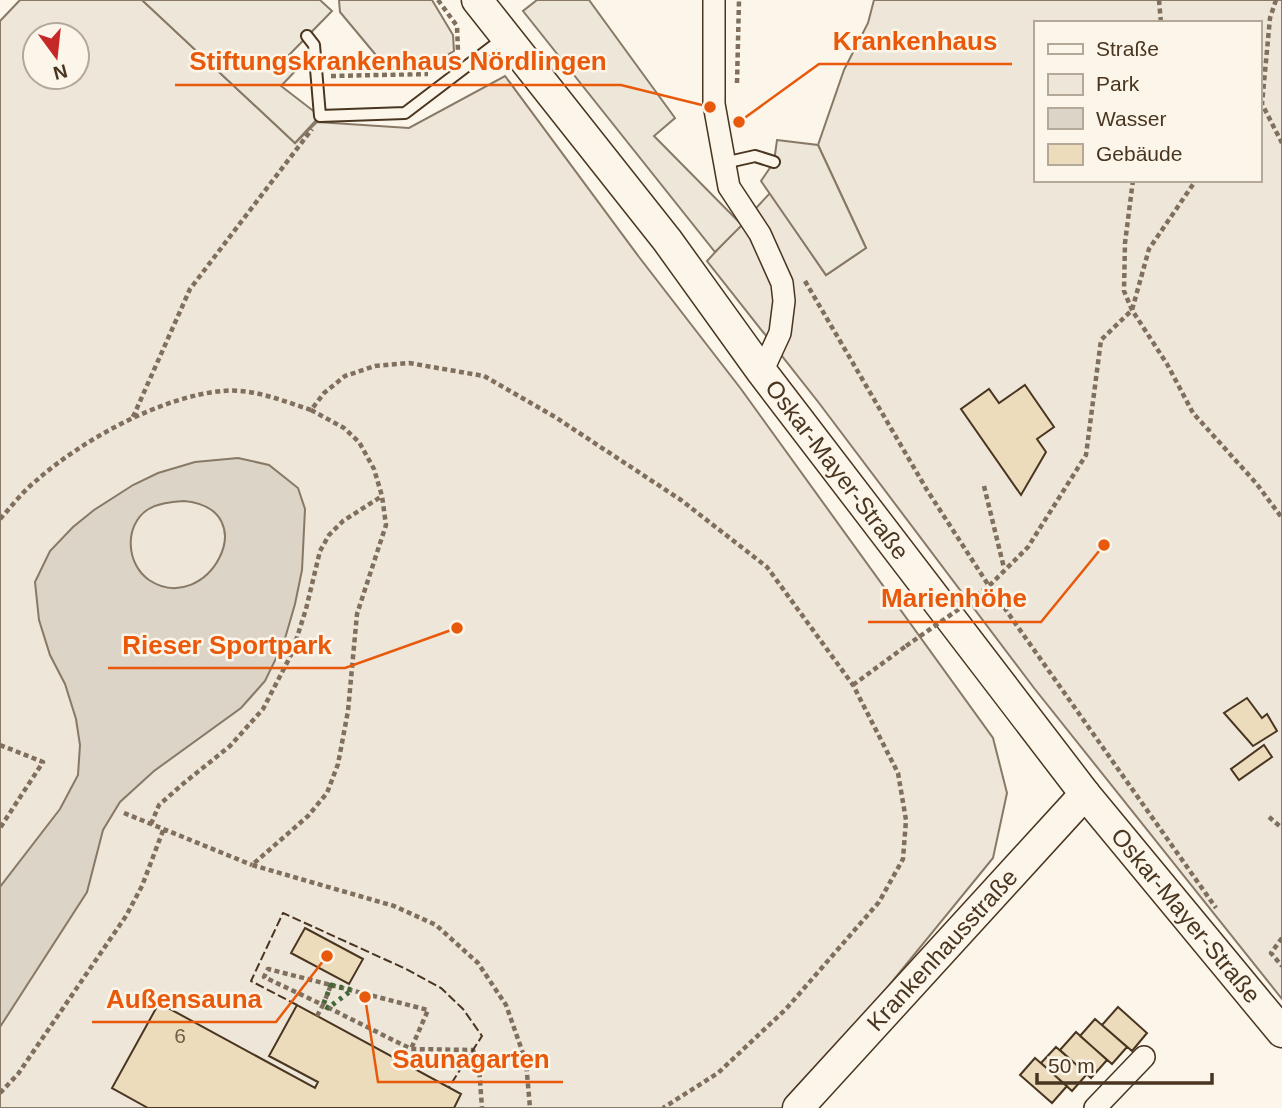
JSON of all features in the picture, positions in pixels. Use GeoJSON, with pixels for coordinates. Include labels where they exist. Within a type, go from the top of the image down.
{"type":"FeatureCollection","features":[{"type":"Feature","properties":{"kind":"main road","name":"Oskar-Mayer-Straße"},"geometry":{"type":"LineString","coordinates":[[477,0],[667,240],[762,372],[1085,794],[1282,1032]]}},
{"type":"Feature","properties":{"kind":"main road","name":"Krankenhausstraße"},"geometry":{"type":"LineString","coordinates":[[798,1108],[1085,794]]}},
{"type":"Feature","properties":{"kind":"street"},"geometry":{"type":"LineString","coordinates":[[714,0],[714,104],[729,187],[760,234],[782,284],[784,301],[780,333],[762,372]]}},
{"type":"Feature","properties":{"kind":"street"},"geometry":{"type":"LineString","coordinates":[[1095,1108],[1144,1057]]}},
{"type":"Feature","properties":{"kind":"lane"},"geometry":{"type":"LineString","coordinates":[[307,36],[314,45],[320,116],[405,113],[505,37]]}},
{"type":"Feature","properties":{"kind":"lane"},"geometry":{"type":"LineString","coordinates":[[724,163],[755,156],[774,162]]}},
{"type":"Feature","properties":{"kind":"path"},"geometry":{"type":"LineString","coordinates":[[438,0],[457,26],[458,55]]}},
{"type":"Feature","properties":{"kind":"path"},"geometry":{"type":"LineString","coordinates":[[1159,0],[1161,21]]}},
{"type":"Feature","properties":{"kind":"path"},"geometry":{"type":"LineString","coordinates":[[1276,0],[1270,18],[1261,106],[1282,143]]}},
{"type":"Feature","properties":{"kind":"path"},"geometry":{"type":"LineString","coordinates":[[317,76],[433,74]]}},
{"type":"Feature","properties":{"kind":"path"},"geometry":{"type":"LineString","coordinates":[[132,418],[190,289],[320,116]]}},
{"type":"Feature","properties":{"kind":"path"},"geometry":{"type":"LineString","coordinates":[[1133,182],[1125,243],[1124,291],[1132,310],[1167,364],[1193,414],[1256,483],[1282,518]]}},
{"type":"Feature","properties":{"kind":"path"},"geometry":{"type":"LineString","coordinates":[[853,685],[969,602],[1028,547],[1086,455],[1101,340],[1132,310],[1149,249],[1195,182]]}},
{"type":"Feature","properties":{"kind":"path"},"geometry":{"type":"LineString","coordinates":[[804,279],[927,490],[989,586],[1219,912]]}},
{"type":"Feature","properties":{"kind":"path"},"geometry":{"type":"LineString","coordinates":[[311,410],[324,393],[345,376],[375,366],[410,363],[484,376],[555,417],[681,500],[767,567],[853,685],[898,773],[906,820],[903,859],[879,902],[786,1009],[718,1073],[663,1108]]}},
{"type":"Feature","properties":{"kind":"path"},"geometry":{"type":"LineString","coordinates":[[0,519],[36,480],[86,445],[132,418],[179,400],[224,391],[264,395],[311,410],[344,428],[359,442],[374,469],[382,496],[386,525],[357,614],[348,710],[338,764],[327,793],[308,816],[252,865]]}},
{"type":"Feature","properties":{"kind":"path"},"geometry":{"type":"LineString","coordinates":[[984,486],[1004,569]]}},
{"type":"Feature","properties":{"kind":"path"},"geometry":{"type":"LineString","coordinates":[[150,824],[159,805],[230,746],[263,709],[292,653],[320,551],[329,535],[343,521],[382,496]]}},
{"type":"Feature","properties":{"kind":"path"},"geometry":{"type":"LineString","coordinates":[[0,745],[43,762],[0,828]]}},
{"type":"Feature","properties":{"kind":"path"},"geometry":{"type":"LineString","coordinates":[[124,813],[252,865],[394,906],[436,925],[478,963],[506,1005],[526,1062],[530,1108]]}},
{"type":"Feature","properties":{"kind":"path"},"geometry":{"type":"LineString","coordinates":[[1269,817],[1282,828]]}},
{"type":"Feature","properties":{"kind":"path"},"geometry":{"type":"LineString","coordinates":[[0,1093],[18,1074],[126,916],[142,886],[164,828]]}},
{"type":"Feature","properties":{"kind":"path"},"geometry":{"type":"LineString","coordinates":[[1282,938],[1271,953],[1282,966]]}},
{"type":"Feature","properties":{"kind":"path"},"geometry":{"type":"LineString","coordinates":[[411,1049],[428,1010],[268,969],[264,977],[411,1049],[474,1050],[480,1067],[482,1108]]}},
{"type":"Feature","properties":{"kind":"path"},"geometry":{"type":"LineString","coordinates":[[317,1016],[331,985]]}},
{"type":"Feature","properties":{"kind":"green space"},"geometry":{"type":"Polygon","coordinates":[[[20,0],[142,0],[295,143],[317,122],[409,128],[505,76],[741,389],[993,738],[1007,793],[993,858],[789,1108],[0,1108],[0,21],[20,0]]]}},
{"type":"Feature","properties":{"kind":"green space"},"geometry":{"type":"Polygon","coordinates":[[[339,0],[432,0],[453,35],[454,51],[423,69],[385,66],[340,12],[339,0]]]}},
{"type":"Feature","properties":{"kind":"green space"},"geometry":{"type":"Polygon","coordinates":[[[874,0],[1282,0],[1282,999],[1034,688],[819,403],[707,261],[770,193],[826,275],[866,248],[818,145],[844,70],[868,23],[874,0]]]}},
{"type":"Feature","properties":{"kind":"shaded area"},"geometry":{"type":"Polygon","coordinates":[[[142,0],[320,0],[332,11],[289,55],[301,65],[281,86],[320,116],[295,143],[142,0]]]}},
{"type":"Feature","properties":{"kind":"shaded area"},"geometry":{"type":"Polygon","coordinates":[[[537,0],[589,0],[675,118],[654,136],[742,225],[715,252],[523,11],[537,0]]]}},
{"type":"Feature","properties":{"kind":"shaded area"},"geometry":{"type":"Polygon","coordinates":[[[777,140],[818,145],[866,248],[826,275],[761,181],[774,162],[777,140]]]}},
{"type":"Feature","properties":{"kind":"water"},"geometry":{"type":"Polygon","coordinates":[[[238,458],[269,465],[298,488],[305,509],[302,570],[284,642],[265,681],[241,708],[154,771],[120,802],[103,830],[87,892],[0,1027],[0,887],[60,809],[78,775],[80,745],[76,719],[39,620],[35,582],[50,551],[94,510],[133,485],[158,473],[195,462],[238,458]],[[184,501],[160,504],[147,510],[134,525],[131,535],[132,555],[141,573],[149,580],[171,588],[191,585],[207,574],[219,558],[225,540],[222,522],[209,508],[184,501]]]}},
{"type":"Feature","properties":{"kind":"building"},"geometry":{"type":"Polygon","coordinates":[[[1025,385],[1054,427],[1037,439],[1046,452],[1021,495],[961,409],[989,389],[999,403],[1025,385]]]}},
{"type":"Feature","properties":{"kind":"building"},"geometry":{"type":"Polygon","coordinates":[[[1247,698],[1262,718],[1267,714],[1277,731],[1253,746],[1224,713],[1247,698]]]}},
{"type":"Feature","properties":{"kind":"building"},"geometry":{"type":"Polygon","coordinates":[[[1264,745],[1272,757],[1239,780],[1231,769],[1264,745]]]}},
{"type":"Feature","properties":{"kind":"building"},"geometry":{"type":"Polygon","coordinates":[[[305,928],[363,959],[349,984],[291,953],[305,928]]]}},
{"type":"Feature","properties":{"kind":"building"},"geometry":{"type":"Polygon","coordinates":[[[159,1003],[315,1088],[318,1082],[269,1056],[297,1005],[461,1094],[454,1108],[148,1108],[112,1088],[159,1003]]]}},
{"type":"Feature","properties":{"kind":"building"},"geometry":{"type":"Polygon","coordinates":[[[1118,1007],[1147,1033],[1132,1051],[1102,1025],[1118,1007]]]}},
{"type":"Feature","properties":{"kind":"building"},"geometry":{"type":"Polygon","coordinates":[[[1095,1019],[1127,1047],[1112,1064],[1080,1036],[1095,1019]]]}},
{"type":"Feature","properties":{"kind":"building"},"geometry":{"type":"Polygon","coordinates":[[[1076,1032],[1107,1060],[1091,1078],[1060,1050],[1076,1032]]]}},
{"type":"Feature","properties":{"kind":"building"},"geometry":{"type":"Polygon","coordinates":[[[1056,1047],[1087,1074],[1072,1091],[1041,1063],[1056,1047]]]}},
{"type":"Feature","properties":{"kind":"building"},"geometry":{"type":"Polygon","coordinates":[[[1035,1058],[1067,1086],[1052,1103],[1020,1075],[1035,1058]]]}},
{"type":"Feature","properties":{"kind":"hedge"},"geometry":{"type":"LineString","coordinates":[[331,985],[352,990],[328,1008],[323,1005],[331,985]]}},
{"type":"Feature","properties":{"kind":"fence"},"geometry":{"type":"LineString","coordinates":[[297,1005],[251,981],[283,913],[406,969],[441,988],[463,1009],[482,1036],[449,1087]]}},
{"type":"Feature","properties":{"kind":"place","name":"Stiftungskrankenhaus Nördlingen"},"geometry":{"type":"Point","coordinates":[710,107]}},
{"type":"Feature","properties":{"kind":"place","name":"Krankenhaus"},"geometry":{"type":"Point","coordinates":[739,122]}},
{"type":"Feature","properties":{"kind":"place","name":"Marienhöhe"},"geometry":{"type":"Point","coordinates":[1104,545]}},
{"type":"Feature","properties":{"kind":"place","name":"Rieser Sportpark"},"geometry":{"type":"Point","coordinates":[457,628]}},
{"type":"Feature","properties":{"kind":"place","name":"Außensauna"},"geometry":{"type":"Point","coordinates":[327,956]}},
{"type":"Feature","properties":{"kind":"place","name":"Saunagarten"},"geometry":{"type":"Point","coordinates":[365,997]}}]}
